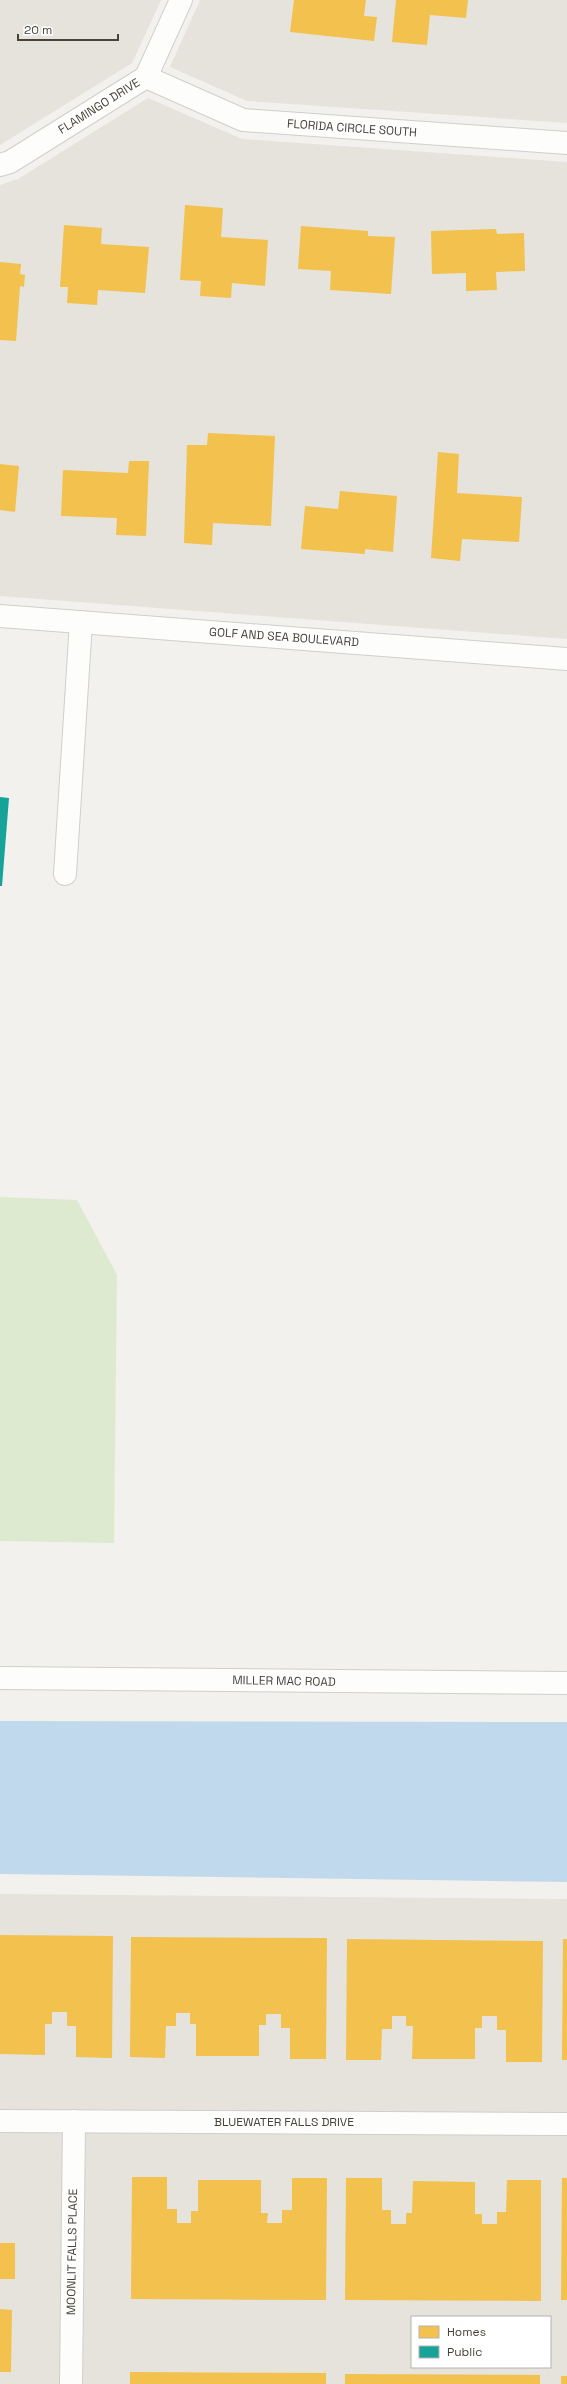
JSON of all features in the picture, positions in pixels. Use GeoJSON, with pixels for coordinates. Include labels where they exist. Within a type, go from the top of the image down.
{"type":"FeatureCollection","features":[{"type":"Feature","properties":{"kind":"street","name":"FLAMINGO DRIVE"},"geometry":{"type":"LineString","coordinates":[[0,165],[10,162],[146,77],[181,0]]}},
{"type":"Feature","properties":{"kind":"street","name":"FLORIDA CIRCLE SOUTH"},"geometry":{"type":"LineString","coordinates":[[146,77],[243,120],[567,143]]}},
{"type":"Feature","properties":{"kind":"street","name":"GOLF AND SEA BOULEVARD"},"geometry":{"type":"LineString","coordinates":[[0,616],[567,659]]}},
{"type":"Feature","properties":{"kind":"street"},"geometry":{"type":"LineString","coordinates":[[65,874],[82,622]]}},
{"type":"Feature","properties":{"kind":"street","name":"MILLER MAC ROAD"},"geometry":{"type":"LineString","coordinates":[[0,1678],[567,1683]]}},
{"type":"Feature","properties":{"kind":"street","name":"BLUEWATER FALLS DRIVE"},"geometry":{"type":"LineString","coordinates":[[0,2121],[567,2124]]}},
{"type":"Feature","properties":{"kind":"street","name":"MOONLIT FALLS PLACE"},"geometry":{"type":"LineString","coordinates":[[71,2384],[74,2121]]}},
{"type":"Feature","properties":{"kind":"shaded area"},"geometry":{"type":"Polygon","coordinates":[[[0,0],[161,0],[132,63],[0,145],[0,0]]]}},
{"type":"Feature","properties":{"kind":"shaded area"},"geometry":{"type":"Polygon","coordinates":[[[200,0],[567,0],[567,123],[247,101],[170,67],[200,0]]]}},
{"type":"Feature","properties":{"kind":"shaded area"},"geometry":{"type":"Polygon","coordinates":[[[148,98],[242,139],[567,162],[567,639],[0,596],[0,185],[18,179],[148,98]]]}},
{"type":"Feature","properties":{"kind":"shaded area"},"geometry":{"type":"Polygon","coordinates":[[[0,1894],[567,1899],[567,2384],[0,2384],[0,1894]]]}},
{"type":"Feature","properties":{"kind":"green space"},"geometry":{"type":"Polygon","coordinates":[[[0,1197],[77,1200],[117,1275],[114,1543],[0,1541],[0,1197]]]}},
{"type":"Feature","properties":{"kind":"water"},"geometry":{"type":"Polygon","coordinates":[[[0,1721],[567,1722],[567,1882],[0,1874],[0,1721]]]}},
{"type":"Feature","properties":{"kind":"building: Homes"},"geometry":{"type":"Polygon","coordinates":[[[294,0],[366,0],[364,16],[377,17],[374,41],[290,32],[294,0]]]}},
{"type":"Feature","properties":{"kind":"building: Homes"},"geometry":{"type":"Polygon","coordinates":[[[396,0],[468,0],[466,18],[430,15],[427,45],[392,42],[396,0]]]}},
{"type":"Feature","properties":{"kind":"building: Homes"},"geometry":{"type":"Polygon","coordinates":[[[185,205],[223,208],[221,237],[268,240],[265,286],[232,283],[231,298],[200,296],[201,281],[180,280],[185,205]]]}},
{"type":"Feature","properties":{"kind":"building: Homes"},"geometry":{"type":"Polygon","coordinates":[[[64,225],[102,228],[101,244],[149,247],[145,293],[98,290],[97,305],[67,303],[68,287],[60,287],[64,225]]]}},
{"type":"Feature","properties":{"kind":"building: Homes"},"geometry":{"type":"Polygon","coordinates":[[[301,226],[368,231],[368,236],[395,237],[391,294],[330,290],[331,271],[298,269],[301,226]]]}},
{"type":"Feature","properties":{"kind":"building: Homes"},"geometry":{"type":"Polygon","coordinates":[[[496,229],[497,234],[524,233],[525,271],[496,272],[497,290],[466,291],[466,273],[432,274],[431,231],[496,229]]]}},
{"type":"Feature","properties":{"kind":"building: Homes"},"geometry":{"type":"Polygon","coordinates":[[[0,262],[21,264],[20,274],[25,275],[24,287],[20,286],[16,341],[0,340],[0,262]]]}},
{"type":"Feature","properties":{"kind":"building: Homes"},"geometry":{"type":"Polygon","coordinates":[[[208,433],[275,436],[271,526],[213,523],[212,545],[184,543],[187,445],[207,445],[208,433]]]}},
{"type":"Feature","properties":{"kind":"building: Homes"},"geometry":{"type":"Polygon","coordinates":[[[438,452],[459,454],[457,493],[522,497],[519,542],[462,539],[460,561],[431,558],[438,452]]]}},
{"type":"Feature","properties":{"kind":"building: Homes"},"geometry":{"type":"Polygon","coordinates":[[[129,461],[149,461],[146,536],[116,535],[117,518],[61,516],[63,470],[128,473],[129,461]]]}},
{"type":"Feature","properties":{"kind":"building: Homes"},"geometry":{"type":"Polygon","coordinates":[[[0,464],[19,466],[15,512],[0,510],[0,464]]]}},
{"type":"Feature","properties":{"kind":"building: Homes"},"geometry":{"type":"Polygon","coordinates":[[[340,491],[397,496],[393,552],[365,549],[365,554],[301,549],[305,506],[338,509],[340,491]]]}},
{"type":"Feature","properties":{"kind":"building: Homes"},"geometry":{"type":"Polygon","coordinates":[[[0,1935],[113,1936],[112,2058],[76,2057],[76,2026],[67,2026],[67,2012],[52,2012],[52,2024],[45,2024],[45,2055],[0,2054],[0,1935]]]}},
{"type":"Feature","properties":{"kind":"building: Homes"},"geometry":{"type":"Polygon","coordinates":[[[131,1937],[327,1938],[326,2059],[290,2059],[290,2028],[281,2028],[281,2014],[266,2014],[266,2025],[259,2025],[259,2056],[196,2056],[196,2024],[190,2024],[190,2013],[176,2013],[176,2026],[166,2026],[165,2058],[130,2057],[131,1937]]]}},
{"type":"Feature","properties":{"kind":"building: Homes"},"geometry":{"type":"Polygon","coordinates":[[[347,1939],[543,1941],[542,2062],[506,2062],[506,2030],[497,2030],[497,2016],[482,2016],[482,2028],[475,2028],[475,2059],[412,2059],[413,2026],[406,2026],[406,2016],[392,2016],[392,2029],[382,2029],[381,2060],[346,2060],[347,1939]]]}},
{"type":"Feature","properties":{"kind":"building: Homes"},"geometry":{"type":"Polygon","coordinates":[[[563,1939],[567,1939],[567,2060],[562,2060],[563,1939]]]}},
{"type":"Feature","properties":{"kind":"building: Homes"},"geometry":{"type":"Polygon","coordinates":[[[132,2177],[167,2177],[167,2209],[177,2209],[177,2223],[191,2223],[191,2211],[198,2211],[198,2180],[261,2180],[261,2213],[268,2213],[267,2223],[282,2223],[282,2210],[292,2210],[292,2178],[327,2178],[326,2300],[131,2299],[132,2177]]]}},
{"type":"Feature","properties":{"kind":"building: Homes"},"geometry":{"type":"Polygon","coordinates":[[[346,2178],[382,2178],[382,2210],[391,2210],[391,2224],[406,2224],[406,2213],[412,2213],[413,2181],[475,2182],[475,2214],[482,2214],[482,2224],[497,2224],[497,2212],[506,2212],[507,2180],[541,2180],[541,2301],[345,2300],[346,2178]]]}},
{"type":"Feature","properties":{"kind":"building: Homes"},"geometry":{"type":"Polygon","coordinates":[[[562,2178],[567,2178],[567,2300],[561,2300],[562,2178]]]}},
{"type":"Feature","properties":{"kind":"building: Homes"},"geometry":{"type":"Polygon","coordinates":[[[0,2243],[15,2243],[15,2279],[0,2279],[0,2243]]]}},
{"type":"Feature","properties":{"kind":"building: Homes"},"geometry":{"type":"Polygon","coordinates":[[[0,2309],[12,2310],[11,2372],[0,2372],[0,2309]]]}},
{"type":"Feature","properties":{"kind":"building: Homes"},"geometry":{"type":"Polygon","coordinates":[[[130,2372],[326,2373],[326,2384],[130,2384],[130,2372]]]}},
{"type":"Feature","properties":{"kind":"building: Homes"},"geometry":{"type":"Polygon","coordinates":[[[345,2374],[540,2375],[540,2384],[345,2384],[345,2374]]]}},
{"type":"Feature","properties":{"kind":"building: Homes"},"geometry":{"type":"Polygon","coordinates":[[[561,2376],[567,2376],[567,2384],[561,2384],[561,2376]]]}},
{"type":"Feature","properties":{"kind":"building: Public"},"geometry":{"type":"Polygon","coordinates":[[[0,797],[9,798],[2,886],[0,886],[0,797]]]}}]}
